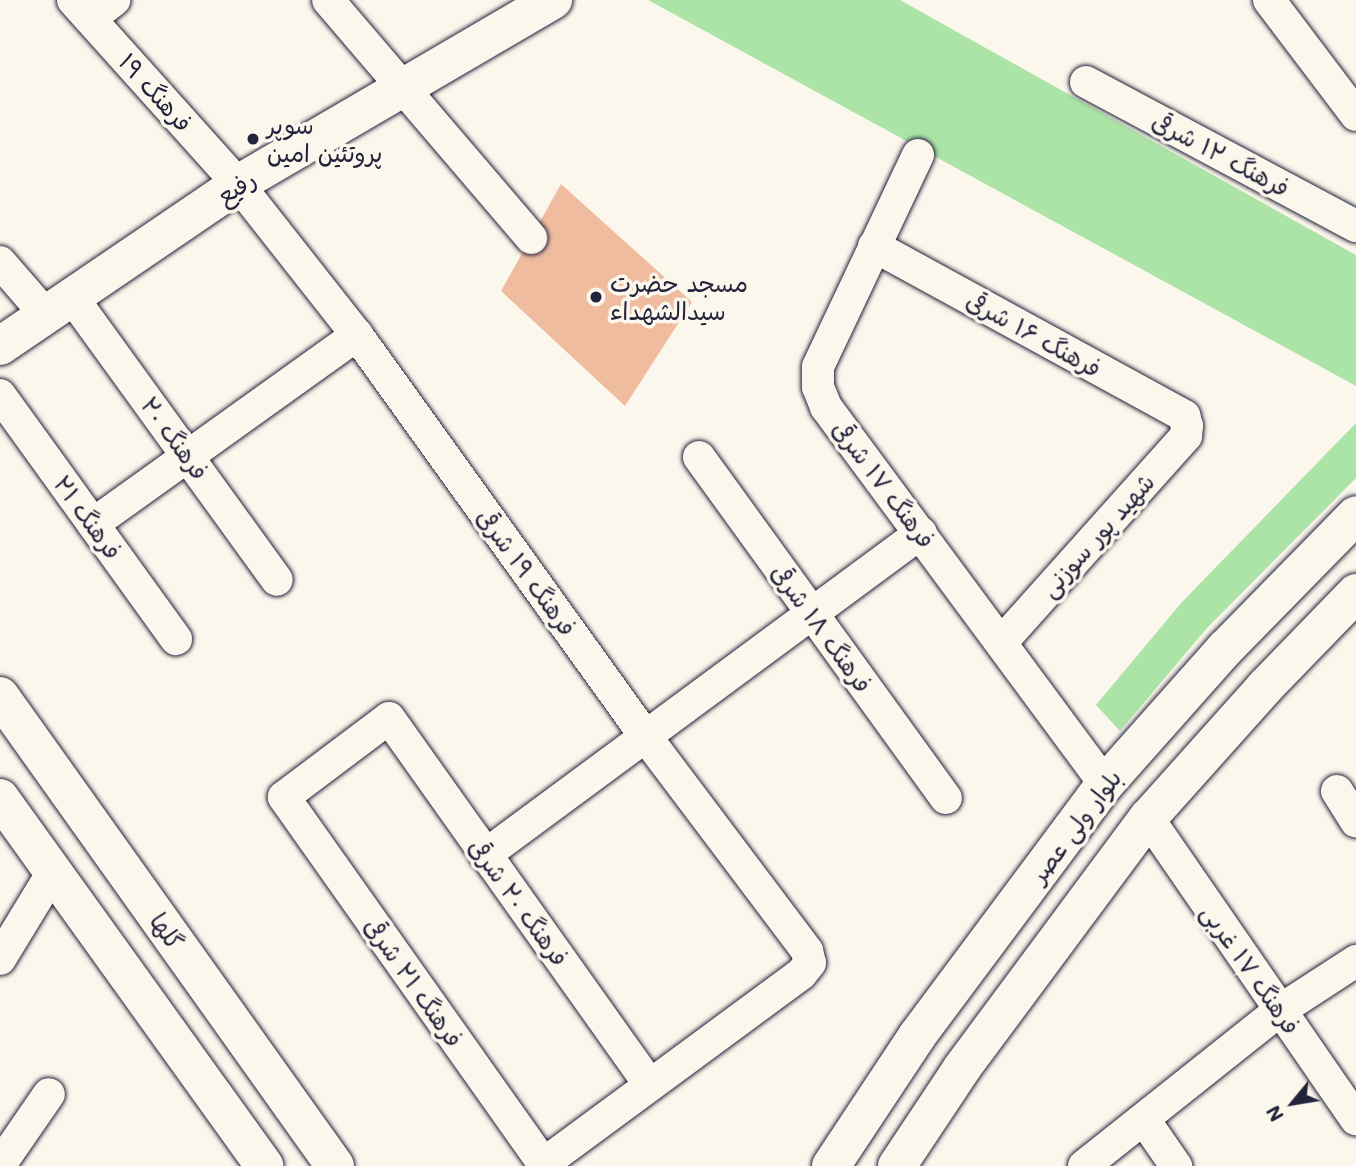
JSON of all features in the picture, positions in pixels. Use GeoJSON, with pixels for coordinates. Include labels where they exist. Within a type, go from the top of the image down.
{"type":"FeatureCollection","features":[{"type":"Feature","properties":{"kind":"street"},"geometry":{"type":"LineString","coordinates":[[328,0],[406,88],[531,238]]}},
{"type":"Feature","properties":{"kind":"street","name":"رفیع"},"geometry":{"type":"LineString","coordinates":[[0,346],[238,184],[553,0]]}},
{"type":"Feature","properties":{"kind":"street"},"geometry":{"type":"LineString","coordinates":[[1269,0],[1356,114]]}},
{"type":"Feature","properties":{"kind":"street","name":"فرهنگ ۱۹"},"geometry":{"type":"LineString","coordinates":[[92,6],[238,184]]}},
{"type":"Feature","properties":{"kind":"street","name":"فرهنگ ۱۲ شرقی"},"geometry":{"type":"LineString","coordinates":[[1086,82],[1356,226]]}},
{"type":"Feature","properties":{"kind":"street","name":"فرهنگ ۱۷ شرقی"},"geometry":{"type":"LineString","coordinates":[[918,155],[818,367],[818,387],[826,407],[1105,784]]}},
{"type":"Feature","properties":{"kind":"street","name":"فرهنگ ۱۹ شرقی"},"geometry":{"type":"LineString","coordinates":[[238,184],[357,335],[646,737],[807,951],[810,964],[650,1085]]}},
{"type":"Feature","properties":{"kind":"street","name":"فرهنگ ۱۶ شرقی"},"geometry":{"type":"LineString","coordinates":[[874,246],[1184,416],[1187,426]]}},
{"type":"Feature","properties":{"kind":"street","name":"فرهنگ ۲۰"},"geometry":{"type":"LineString","coordinates":[[0,262],[58,305],[188,456],[277,580]]}},
{"type":"Feature","properties":{"kind":"street"},"geometry":{"type":"LineString","coordinates":[[93,524],[357,335]]}},
{"type":"Feature","properties":{"kind":"street","name":"فرهنگ ۲۱"},"geometry":{"type":"LineString","coordinates":[[0,395],[176,639]]}},
{"type":"Feature","properties":{"kind":"street","name":"شهید پور سوزنی"},"geometry":{"type":"LineString","coordinates":[[1002,642],[1186,436],[1187,426]]}},
{"type":"Feature","properties":{"kind":"street","name":"فرهنگ ۱۸ شرقی"},"geometry":{"type":"LineString","coordinates":[[699,457],[946,799]]}},
{"type":"Feature","properties":{"kind":"street","name":"بلوار ولی عصر"},"geometry":{"type":"LineString","coordinates":[[831,1166],[917,1036],[1105,784],[1225,649],[1356,515]]}},
{"type":"Feature","properties":{"kind":"street"},"geometry":{"type":"LineString","coordinates":[[485,855],[921,533]]}},
{"type":"Feature","properties":{"kind":"street"},"geometry":{"type":"LineString","coordinates":[[897,1166],[962,1068],[1148,818],[1265,687],[1356,593]]}},
{"type":"Feature","properties":{"kind":"street","name":"گلها"},"geometry":{"type":"LineString","coordinates":[[0,696],[334,1166]]}},
{"type":"Feature","properties":{"kind":"street","name":"فرهنگ ۲۱ شرقی"},"geometry":{"type":"LineString","coordinates":[[389,718],[284,797],[544,1165]]}},
{"type":"Feature","properties":{"kind":"street","name":"فرهنگ ۲۰ شرقی"},"geometry":{"type":"LineString","coordinates":[[389,718],[650,1085]]}},
{"type":"Feature","properties":{"kind":"street"},"geometry":{"type":"LineString","coordinates":[[1337,791],[1356,821]]}},
{"type":"Feature","properties":{"kind":"street"},"geometry":{"type":"LineString","coordinates":[[0,798],[264,1166]]}},
{"type":"Feature","properties":{"kind":"street","name":"فرهنگ ۱۷ غربی"},"geometry":{"type":"LineString","coordinates":[[1148,818],[1356,1119]]}},
{"type":"Feature","properties":{"kind":"street"},"geometry":{"type":"LineString","coordinates":[[0,959],[53,872]]}},
{"type":"Feature","properties":{"kind":"street"},"geometry":{"type":"LineString","coordinates":[[1084,1166],[1145,1121],[1279,1011],[1356,961]]}},
{"type":"Feature","properties":{"kind":"street"},"geometry":{"type":"LineString","coordinates":[[544,1165],[650,1085]]}},
{"type":"Feature","properties":{"kind":"street"},"geometry":{"type":"LineString","coordinates":[[5,1147],[49,1094]]}},
{"type":"Feature","properties":{"kind":"street"},"geometry":{"type":"LineString","coordinates":[[1145,1121],[1176,1166]]}},
{"type":"Feature","properties":{"kind":"green space"},"geometry":{"type":"Polygon","coordinates":[[[648,0],[900,0],[1356,255],[1356,386],[648,0]]]}},
{"type":"Feature","properties":{"kind":"green space"},"geometry":{"type":"Polygon","coordinates":[[[1356,423],[1356,478],[1207,628],[1120,731],[1096,705],[1182,602],[1356,423]]]}},
{"type":"Feature","properties":{"kind":"building","name":"مسجد حضرت سیدالشهداء"},"geometry":{"type":"Polygon","coordinates":[[[561,184],[692,302],[625,406],[501,291],[561,184]]]}},
{"type":"Feature","properties":{"kind":"place","name":"سوپر پروتئین امین"},"geometry":{"type":"Point","coordinates":[253,139]}},
{"type":"Feature","properties":{"kind":"place","name":"مسجد حضرت سیدالشهداء"},"geometry":{"type":"Point","coordinates":[596,297]}}]}
